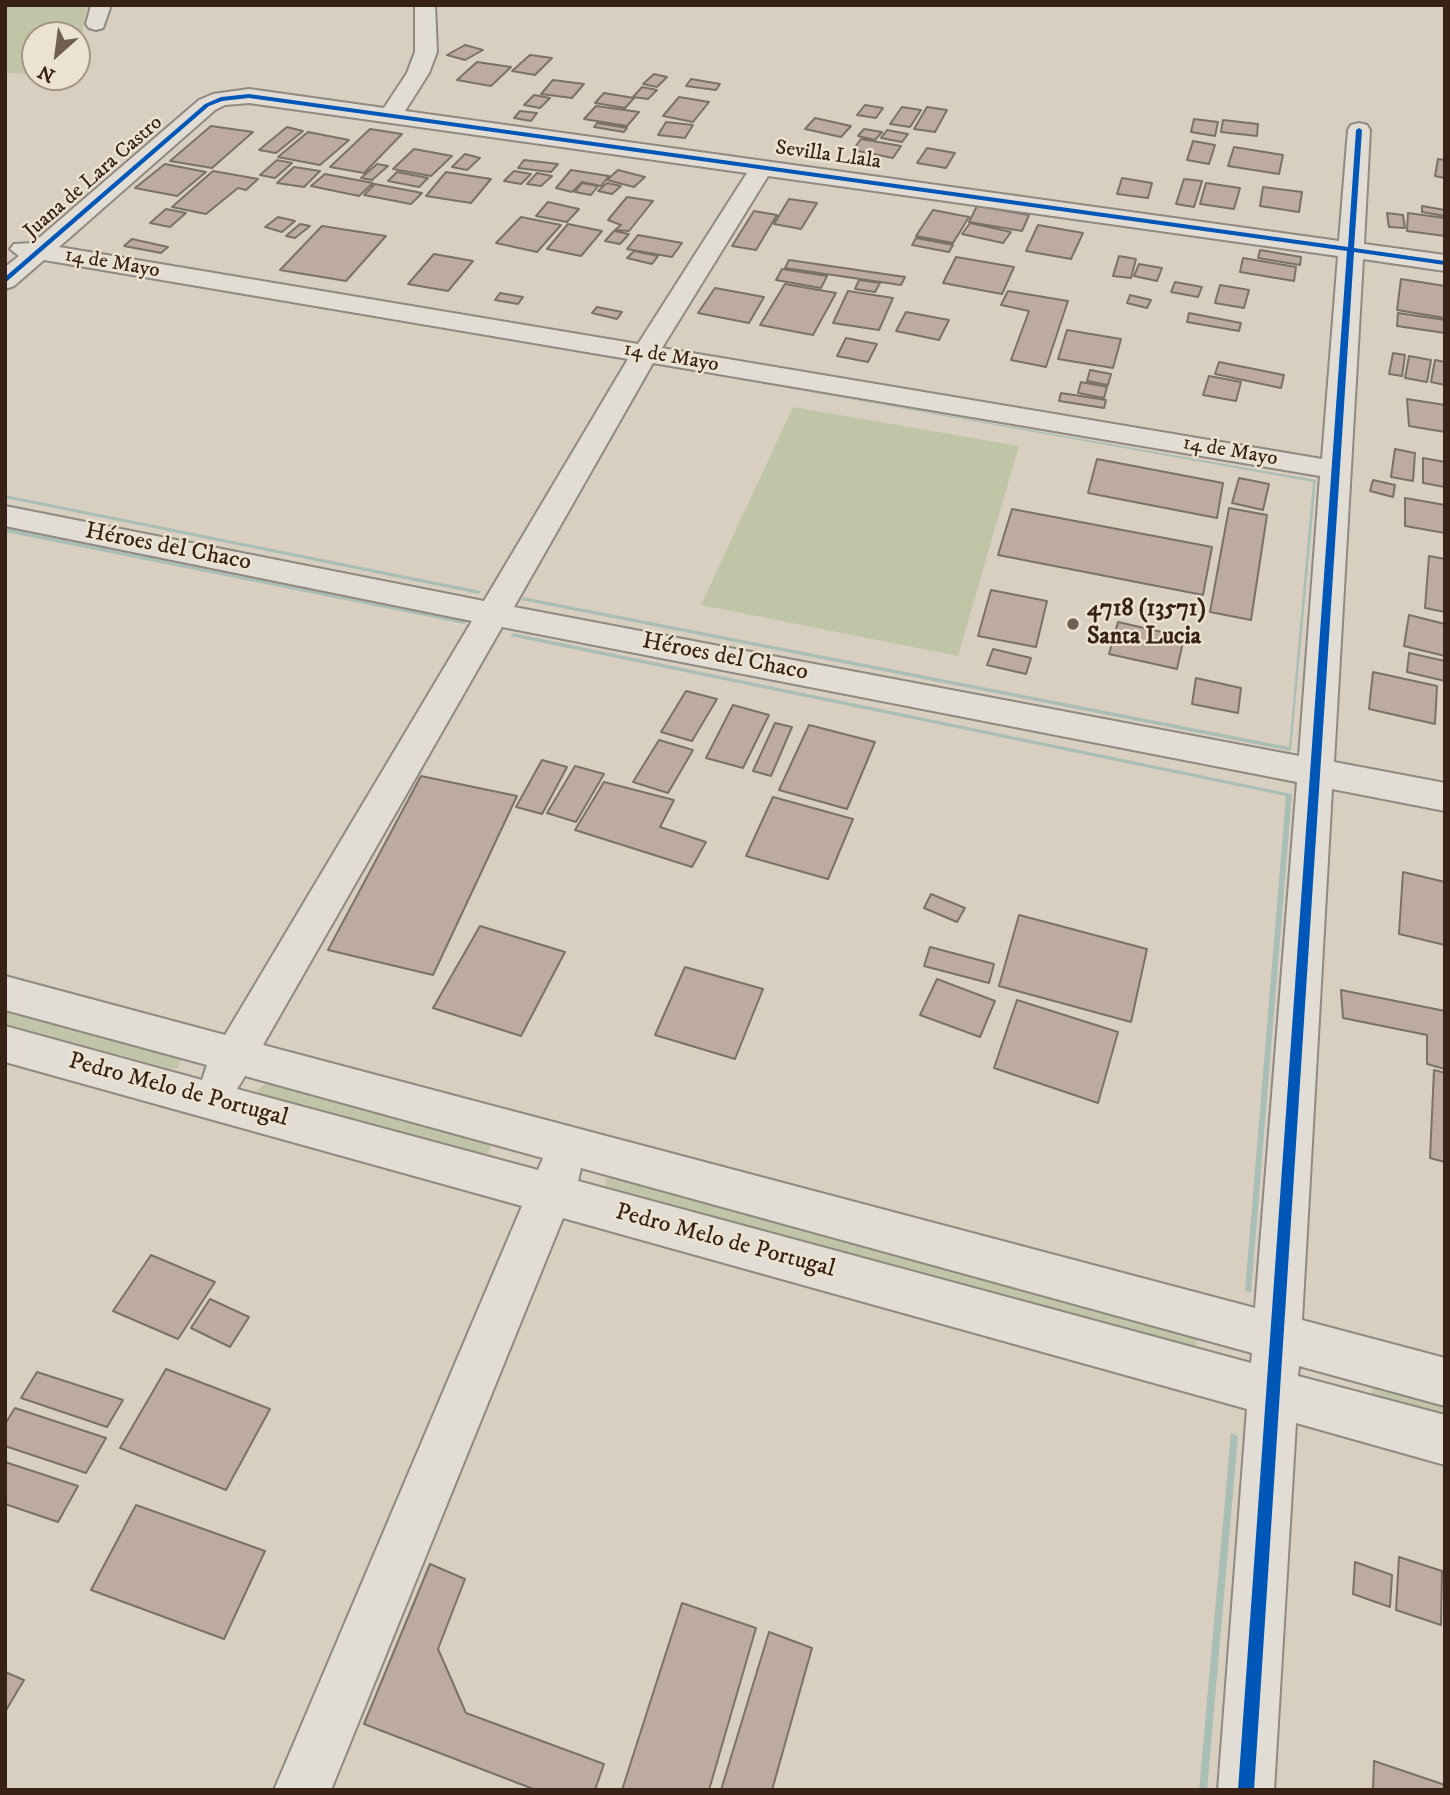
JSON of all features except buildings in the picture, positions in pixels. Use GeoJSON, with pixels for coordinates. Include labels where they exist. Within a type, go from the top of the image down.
{"type":"FeatureCollection","features":[{"type":"Feature","properties":{"kind":"street"},"geometry":{"type":"LineString","coordinates":[[391,115],[418,73],[426,52],[425,5]]}},
{"type":"Feature","properties":{"kind":"street","name":"Sevilla Llala"},"geometry":{"type":"LineString","coordinates":[[207,105],[221,99],[249,96],[1445,262]]}},
{"type":"Feature","properties":{"kind":"street","name":"Juana de Lara Castro"},"geometry":{"type":"LineString","coordinates":[[5,281],[207,105]]}},
{"type":"Feature","properties":{"kind":"street"},"geometry":{"type":"LineString","coordinates":[[1245,1790],[1279,1337],[1359,130]]}},
{"type":"Feature","properties":{"kind":"street"},"geometry":{"type":"LineString","coordinates":[[208,1100],[645,354],[762,167]]}},
{"type":"Feature","properties":{"kind":"street","name":"14 de Mayo"},"geometry":{"type":"LineString","coordinates":[[5,246],[1336,470]]}},
{"type":"Feature","properties":{"kind":"street","name":"Héroes del Chaco"},"geometry":{"type":"LineString","coordinates":[[5,516],[493,614],[1445,797]]}},
{"type":"Feature","properties":{"kind":"street","name":"Pedro Melo de Portugal"},"geometry":{"type":"LineString","coordinates":[[5,993],[1445,1382]]}},
{"type":"Feature","properties":{"kind":"street","name":"Pedro Melo de Portugal"},"geometry":{"type":"LineString","coordinates":[[5,1044],[1445,1440]]}},
{"type":"Feature","properties":{"kind":"street"},"geometry":{"type":"LineString","coordinates":[[302,1790],[570,1146]]}},
{"type":"Feature","properties":{"kind":"green space"},"geometry":{"type":"Polygon","coordinates":[[[5,5],[87,5],[84,21],[21,21],[21,74],[5,73],[5,5]]]}},
{"type":"Feature","properties":{"kind":"green space"},"geometry":{"type":"Polygon","coordinates":[[[793,407],[1019,446],[958,656],[701,605],[793,407]]]}},
{"type":"Feature","properties":{"kind":"green space"},"geometry":{"type":"Polygon","coordinates":[[[5,1012],[181,1061],[177,1068],[172,1069],[5,1024],[5,1012]]]}},
{"type":"Feature","properties":{"kind":"green space"},"geometry":{"type":"Polygon","coordinates":[[[266,1083],[488,1143],[491,1147],[488,1153],[482,1154],[259,1093],[257,1090],[266,1083]]]}},
{"type":"Feature","properties":{"kind":"green space"},"geometry":{"type":"Polygon","coordinates":[[[612,1177],[1192,1335],[1197,1340],[1196,1346],[1190,1348],[605,1187],[606,1179],[612,1177]]]}},
{"type":"Feature","properties":{"kind":"green space"},"geometry":{"type":"Polygon","coordinates":[[[1372,1386],[1445,1404],[1445,1418],[1372,1396],[1372,1386]]]}},
{"type":"Feature","properties":{"kind":"shaded area"},"geometry":{"type":"Polygon","coordinates":[[[665,366],[1316,480],[1291,751],[521,600],[523,597],[1289,747],[1313,482],[665,366]]]}},
{"type":"Feature","properties":{"kind":"shaded area"},"geometry":{"type":"Polygon","coordinates":[[[5,495],[481,591],[479,594],[5,498],[5,495]]]}},
{"type":"Feature","properties":{"kind":"shaded area"},"geometry":{"type":"Polygon","coordinates":[[[5,528],[466,621],[465,624],[5,532],[5,528]]]}},
{"type":"Feature","properties":{"kind":"shaded area"},"geometry":{"type":"Polygon","coordinates":[[[513,633],[1292,794],[1251,1292],[1245,1291],[1286,796],[510,636],[513,633]]]}},
{"type":"Feature","properties":{"kind":"shaded area"},"geometry":{"type":"Polygon","coordinates":[[[1231,1433],[1238,1436],[1207,1790],[1199,1790],[1231,1433]]]}},
{"type":"Feature","properties":{"kind":"cycle path"},"geometry":{"type":"LineString","coordinates":[[5,281],[207,105],[221,99],[249,96],[1445,263]]}},
{"type":"Feature","properties":{"kind":"cycle path"},"geometry":{"type":"LineString","coordinates":[[1246,1790],[1359,130]]}},
{"type":"Feature","properties":{"kind":"place","name":"4718 (13571) Santa Lucia"},"geometry":{"type":"Point","coordinates":[1073,624]}}]}
